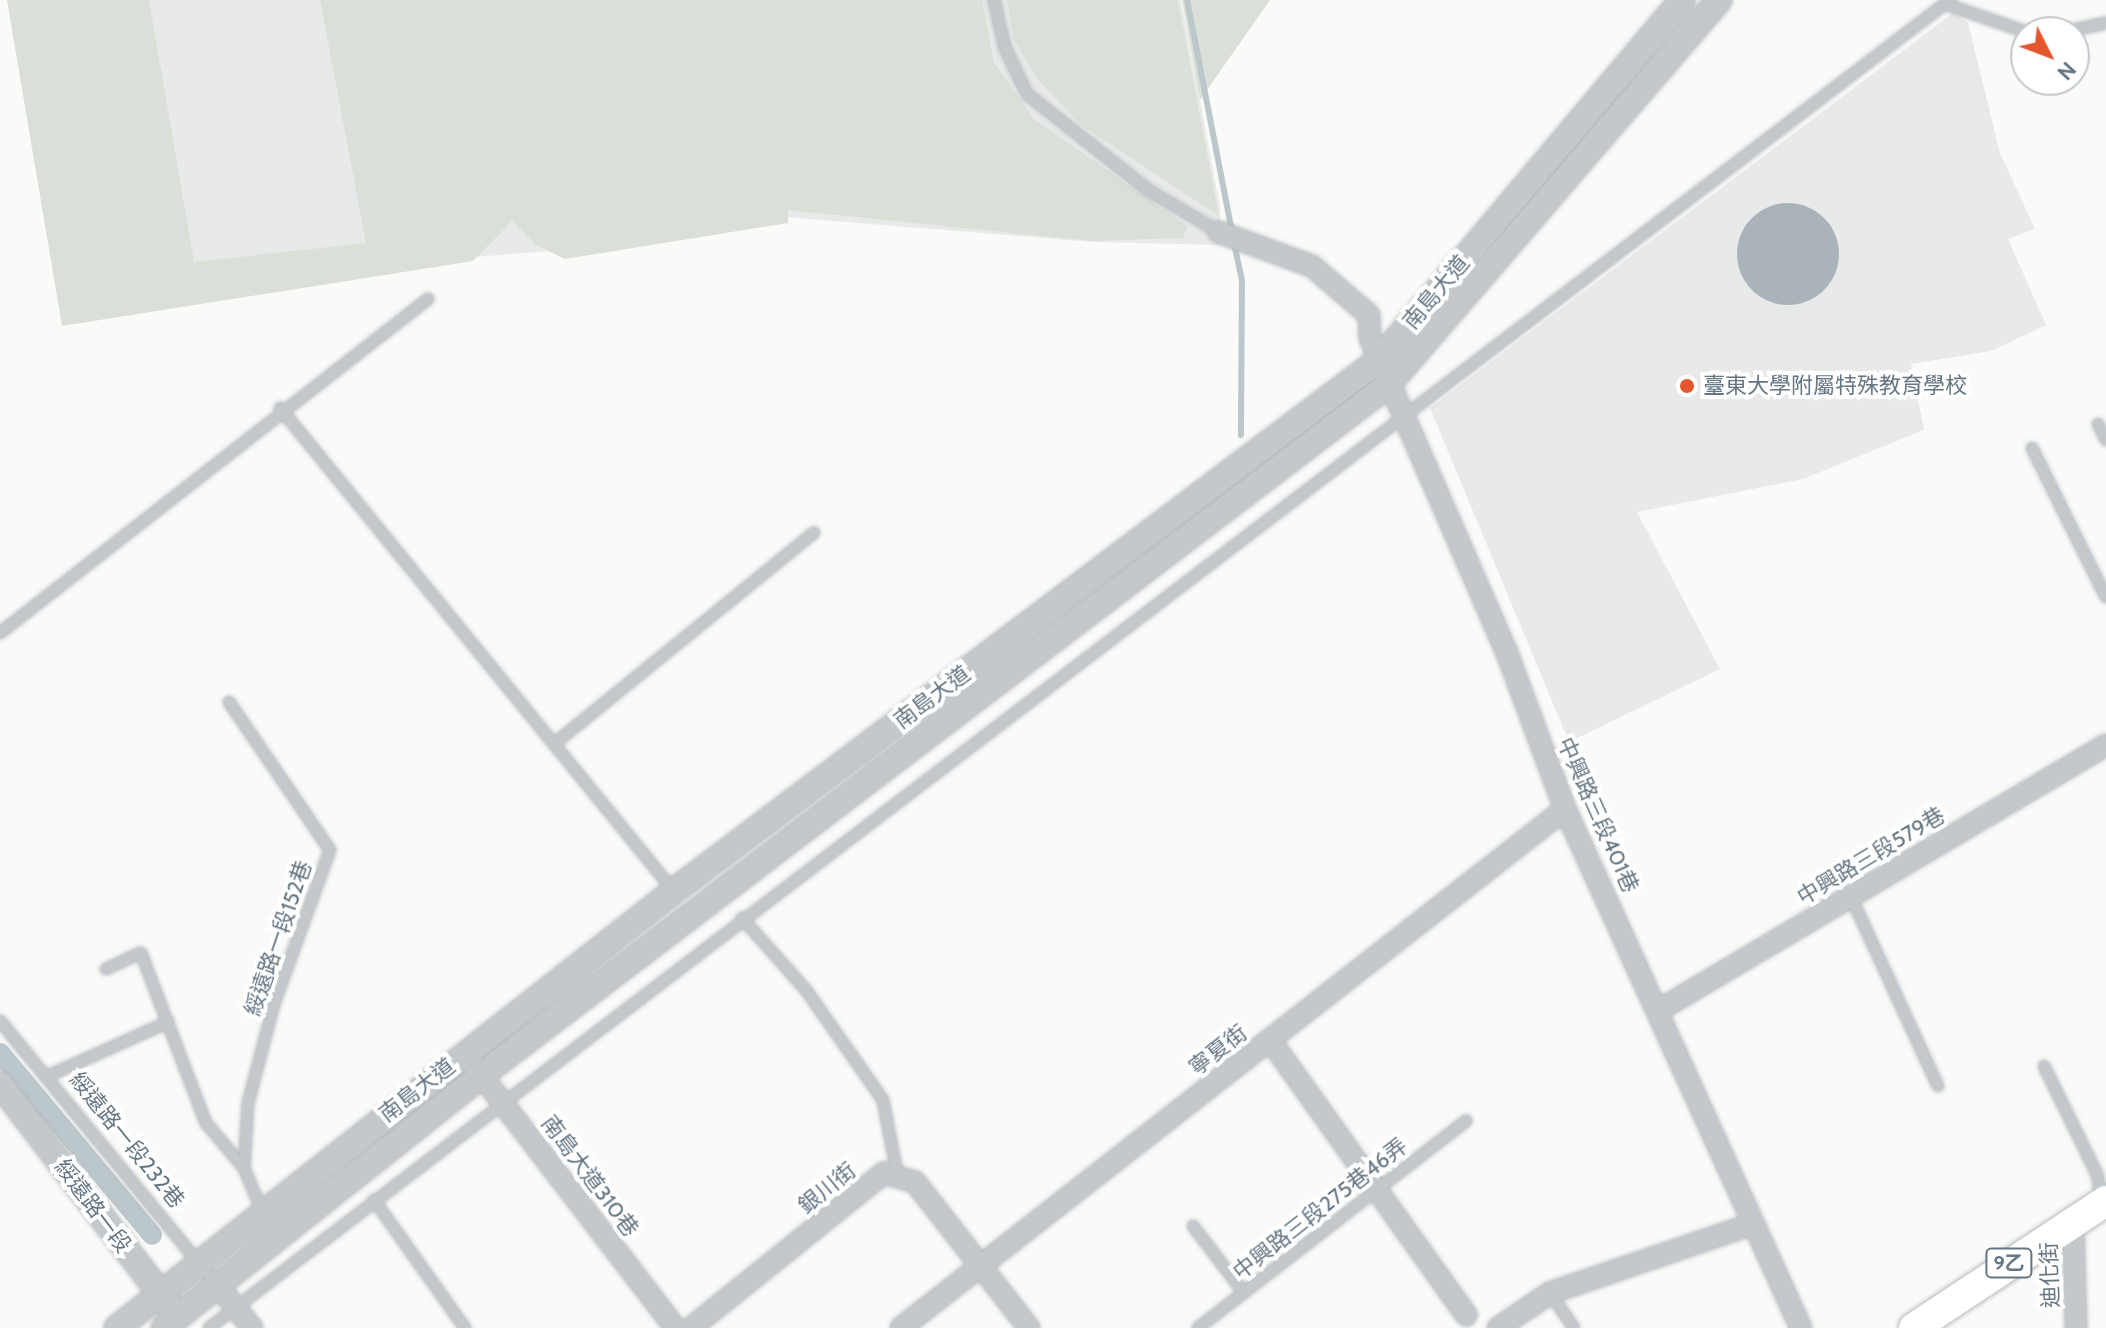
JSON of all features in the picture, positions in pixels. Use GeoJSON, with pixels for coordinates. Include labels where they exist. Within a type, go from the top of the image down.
{"type":"FeatureCollection","features":[{"type":"Feature","properties":{"kind":"main road","name":"9乙"},"geometry":{"type":"LineString","coordinates":[[1914,1328],[2105,1201]]}},
{"type":"Feature","properties":{"kind":"street","name":"南島大道"},"geometry":{"type":"LineString","coordinates":[[117,1328],[202,1263],[262,1211],[674,891],[1379,360],[1682,0]]}},
{"type":"Feature","properties":{"kind":"street","name":"南島大道"},"geometry":{"type":"LineString","coordinates":[[176,1324],[483,1074],[1388,385],[1719,0]]}},
{"type":"Feature","properties":{"kind":"street","name":"中興路三段401巷"},"geometry":{"type":"LineString","coordinates":[[1219,232],[1312,266],[1369,315],[1388,385],[1507,653],[1565,809],[1661,1009],[1750,1225],[1801,1328]]}},
{"type":"Feature","properties":{"kind":"street","name":"中興路三段579巷"},"geometry":{"type":"LineString","coordinates":[[1661,1009],[2106,745]]}},
{"type":"Feature","properties":{"kind":"street","name":"寧夏街"},"geometry":{"type":"LineString","coordinates":[[901,1328],[1565,809]]}},
{"type":"Feature","properties":{"kind":"street"},"geometry":{"type":"LineString","coordinates":[[1270,1040],[1466,1315]]}},
{"type":"Feature","properties":{"kind":"street","name":"南島大道310巷"},"geometry":{"type":"LineString","coordinates":[[464,1054],[483,1074],[675,1328]]}},
{"type":"Feature","properties":{"kind":"street","name":"綏遠路一段"},"geometry":{"type":"LineString","coordinates":[[0,1084],[161,1295],[176,1324]]}},
{"type":"Feature","properties":{"kind":"street","name":"銀川街"},"geometry":{"type":"LineString","coordinates":[[691,1328],[884,1173],[897,1173]]}},
{"type":"Feature","properties":{"kind":"street"},"geometry":{"type":"LineString","coordinates":[[897,1173],[915,1182],[983,1265],[1029,1328]]}},
{"type":"Feature","properties":{"kind":"street","name":"迪化街"},"geometry":{"type":"LineString","coordinates":[[2073,1220],[2076,1328]]}},
{"type":"Feature","properties":{"kind":"street"},"geometry":{"type":"LineString","coordinates":[[1498,1328],[1550,1293],[1750,1225]]}},
{"type":"Feature","properties":{"kind":"street"},"geometry":{"type":"LineString","coordinates":[[219,1287],[252,1328]]}},
{"type":"Feature","properties":{"kind":"lane"},"geometry":{"type":"LineString","coordinates":[[994,0],[1005,48],[1027,94],[1148,190],[1219,232]]}},
{"type":"Feature","properties":{"kind":"lane"},"geometry":{"type":"LineString","coordinates":[[209,1328],[503,1100],[1947,2],[2010,26]]}},
{"type":"Feature","properties":{"kind":"lane"},"geometry":{"type":"LineString","coordinates":[[0,633],[280,408],[428,299]]}},
{"type":"Feature","properties":{"kind":"lane"},"geometry":{"type":"LineString","coordinates":[[280,408],[674,891]]}},
{"type":"Feature","properties":{"kind":"lane"},"geometry":{"type":"LineString","coordinates":[[2098,424],[2106,440]]}},
{"type":"Feature","properties":{"kind":"lane"},"geometry":{"type":"LineString","coordinates":[[2032,448],[2106,597]]}},
{"type":"Feature","properties":{"kind":"lane"},"geometry":{"type":"LineString","coordinates":[[554,744],[814,533]]}},
{"type":"Feature","properties":{"kind":"lane","name":"綏遠路一段152巷"},"geometry":{"type":"LineString","coordinates":[[229,702],[330,850],[274,1004],[248,1103],[244,1168],[262,1211]]}},
{"type":"Feature","properties":{"kind":"lane"},"geometry":{"type":"LineString","coordinates":[[1851,897],[1938,1086]]}},
{"type":"Feature","properties":{"kind":"lane"},"geometry":{"type":"LineString","coordinates":[[742,918],[806,990],[883,1100],[897,1173]]}},
{"type":"Feature","properties":{"kind":"lane"},"geometry":{"type":"LineString","coordinates":[[106,969],[141,953],[206,1123],[244,1168]]}},
{"type":"Feature","properties":{"kind":"lane","name":"綏遠路一段232巷"},"geometry":{"type":"LineString","coordinates":[[0,1021],[219,1287]]}},
{"type":"Feature","properties":{"kind":"lane"},"geometry":{"type":"LineString","coordinates":[[48,1076],[168,1022]]}},
{"type":"Feature","properties":{"kind":"lane"},"geometry":{"type":"LineString","coordinates":[[2044,1066],[2097,1174],[2105,1201]]}},
{"type":"Feature","properties":{"kind":"lane","name":"中興路三段275巷46弄"},"geometry":{"type":"LineString","coordinates":[[1198,1328],[1466,1121]]}},
{"type":"Feature","properties":{"kind":"lane"},"geometry":{"type":"LineString","coordinates":[[374,1200],[465,1328]]}},
{"type":"Feature","properties":{"kind":"lane"},"geometry":{"type":"LineString","coordinates":[[1193,1226],[1244,1293]]}},
{"type":"Feature","properties":{"kind":"lane"},"geometry":{"type":"LineString","coordinates":[[1550,1293],[1574,1328]]}},
{"type":"Feature","properties":{"kind":"shaded area"},"geometry":{"type":"Polygon","coordinates":[[[7,0],[149,0],[194,262],[366,243],[320,0],[982,0],[994,63],[1034,119],[1187,226],[1183,238],[1093,241],[788,210],[788,223],[565,259],[536,245],[512,221],[473,261],[62,326],[7,0]]]}},
{"type":"Feature","properties":{"kind":"shaded area"},"geometry":{"type":"Polygon","coordinates":[[[14,0],[1181,0],[1220,207],[1220,245],[1093,242],[785,217],[575,249],[373,265],[69,318],[14,0]]]}},
{"type":"Feature","properties":{"kind":"shaded area"},"geometry":{"type":"Polygon","coordinates":[[[1007,0],[1178,0],[1219,216],[1081,125],[1038,80],[1013,38],[1007,0]]]}},
{"type":"Feature","properties":{"kind":"shaded area"},"geometry":{"type":"Polygon","coordinates":[[[1182,0],[1270,0],[1200,100],[1182,0]]]}},
{"type":"Feature","properties":{"kind":"shaded area","name":"臺東大學附屬特殊教育學校"},"geometry":{"type":"Polygon","coordinates":[[[1953,13],[1968,23],[2000,153],[2035,229],[2008,239],[2046,325],[1991,351],[1911,364],[1924,430],[1803,479],[1637,512],[1720,669],[1569,742],[1430,408],[1953,13]]]}},
{"type":"Feature","properties":{"kind":"building"},"geometry":{"type":"Polygon","coordinates":[[[1788,203],[1808,207],[1824,218],[1835,234],[1839,254],[1835,274],[1824,290],[1808,301],[1788,305],[1768,301],[1752,290],[1741,274],[1737,254],[1741,234],[1752,218],[1768,207],[1788,203]]]}},
{"type":"Feature","properties":{"kind":"waterway"},"geometry":{"type":"LineString","coordinates":[[1187,0],[1232,232]]}},
{"type":"Feature","properties":{"kind":"waterway"},"geometry":{"type":"LineString","coordinates":[[1234,243],[1242,281],[1241,435]]}},
{"type":"Feature","properties":{"kind":"waterway"},"geometry":{"type":"LineString","coordinates":[[0,1053],[152,1235]]}},
{"type":"Feature","properties":{"kind":"place","name":"臺東大學附屬特殊教育學校"},"geometry":{"type":"Point","coordinates":[1687,386]}}]}
